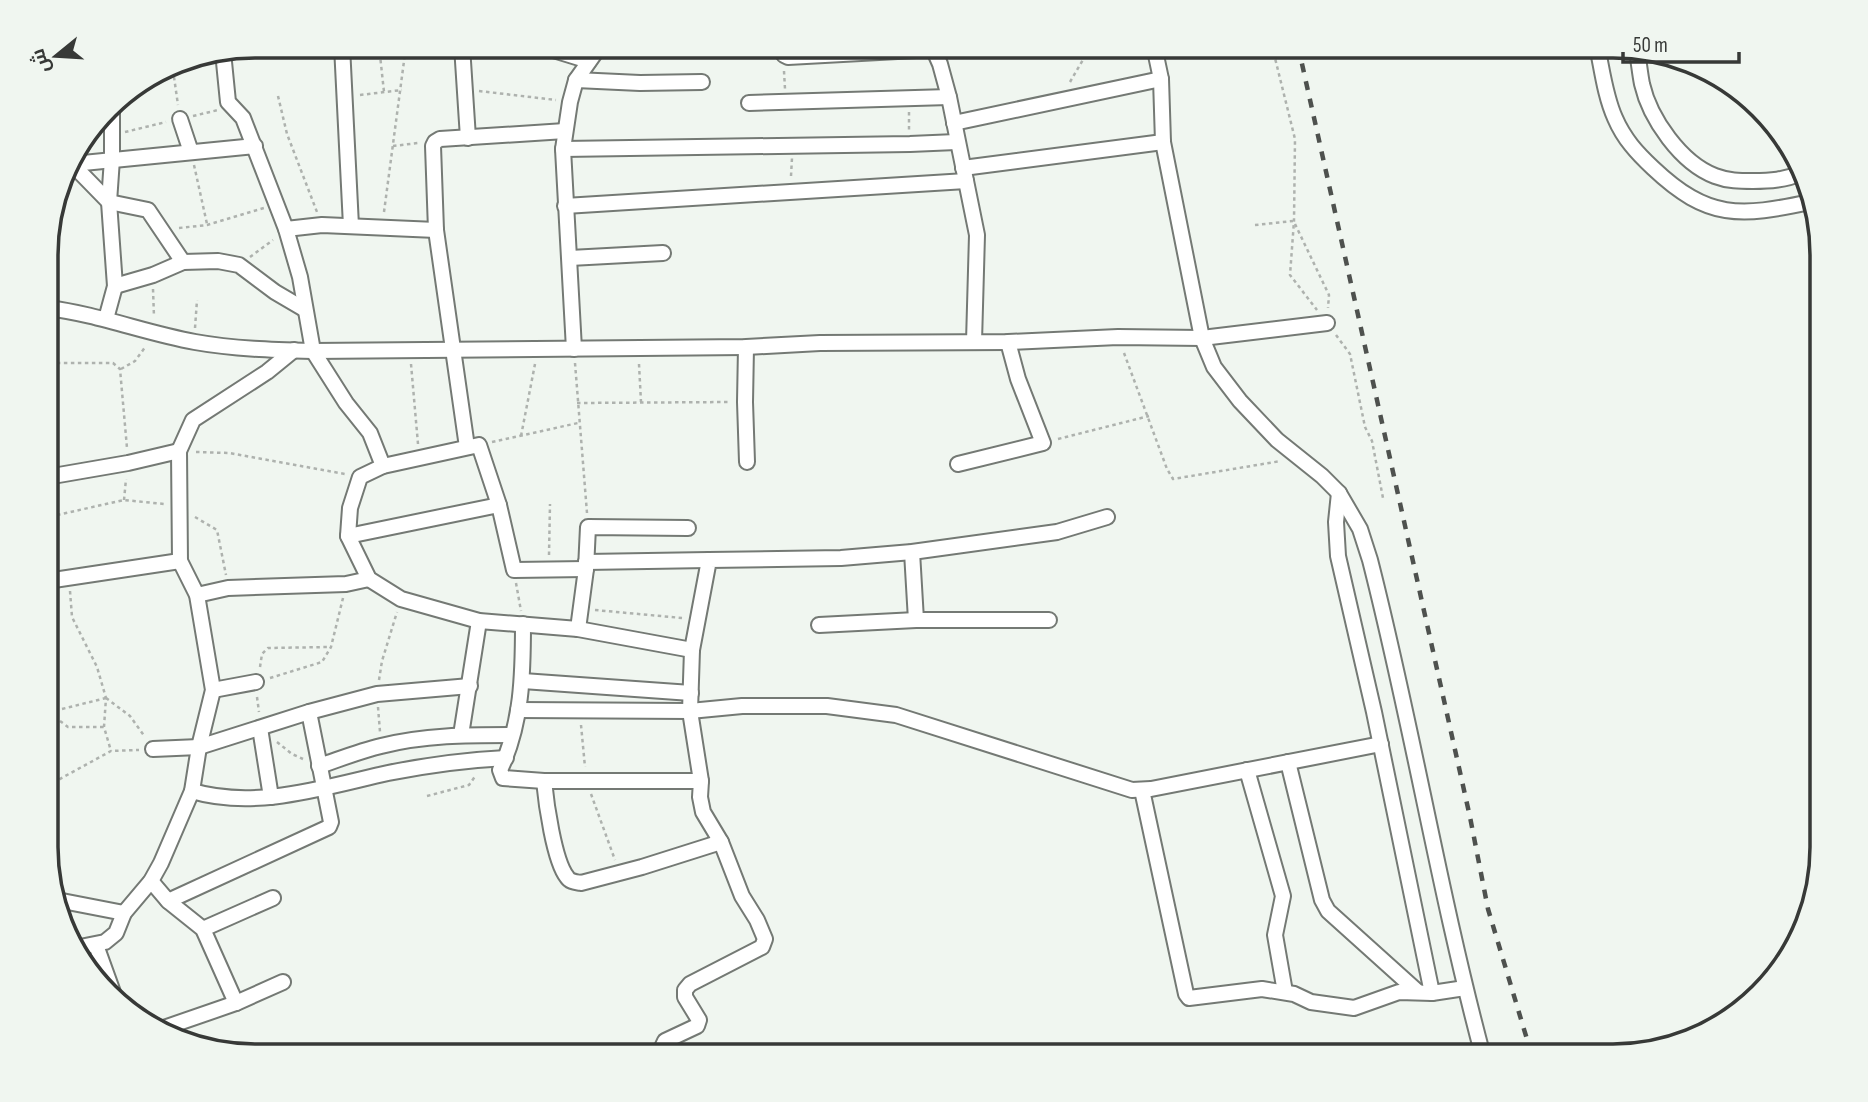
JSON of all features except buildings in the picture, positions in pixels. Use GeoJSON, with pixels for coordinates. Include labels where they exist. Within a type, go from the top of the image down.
{"type":"FeatureCollection","features":[{"type":"Feature","properties":{"kind":"street"},"geometry":{"type":"LineString","coordinates":[[343,58],[351,226]]}},
{"type":"Feature","properties":{"kind":"street"},"geometry":{"type":"LineString","coordinates":[[463,58],[468,138]]}},
{"type":"Feature","properties":{"kind":"street"},"geometry":{"type":"LineString","coordinates":[[579,58],[589,61]]}},
{"type":"Feature","properties":{"kind":"street"},"geometry":{"type":"LineString","coordinates":[[574,349],[563,149],[576,80],[591,58]]}},
{"type":"Feature","properties":{"kind":"street"},"geometry":{"type":"LineString","coordinates":[[937,58],[949,97],[977,235],[974,342]]}},
{"type":"Feature","properties":{"kind":"street"},"geometry":{"type":"LineString","coordinates":[[1157,58],[1161,79],[1163,142],[1202,338],[1214,367],[1240,401],[1277,440],[1339,493],[1360,529],[1374,573],[1465,988],[1480,1044]]}},
{"type":"Feature","properties":{"kind":"street"},"geometry":{"type":"LineString","coordinates":[[1600,58],[1614,117],[1629,145],[1685,195],[1721,210],[1745,214],[1804,203]]}},
{"type":"Feature","properties":{"kind":"street"},"geometry":{"type":"LineString","coordinates":[[1638,59],[1642,86],[1659,122],[1696,165],[1714,175],[1743,181],[1778,180],[1793,175]]}},
{"type":"Feature","properties":{"kind":"street"},"geometry":{"type":"LineString","coordinates":[[223,60],[224,80],[231,107],[240,113],[255,146],[286,229],[300,277],[313,351],[345,403],[370,433],[383,466]]}},
{"type":"Feature","properties":{"kind":"street"},"geometry":{"type":"LineString","coordinates":[[954,123],[1161,79]]}},
{"type":"Feature","properties":{"kind":"street"},"geometry":{"type":"LineString","coordinates":[[576,80],[702,82]]}},
{"type":"Feature","properties":{"kind":"street"},"geometry":{"type":"LineString","coordinates":[[749,103],[949,97]]}},
{"type":"Feature","properties":{"kind":"street"},"geometry":{"type":"LineString","coordinates":[[180,119],[191,152]]}},
{"type":"Feature","properties":{"kind":"street"},"geometry":{"type":"LineString","coordinates":[[106,319],[115,286],[109,202],[113,159],[112,120]]}},
{"type":"Feature","properties":{"kind":"street"},"geometry":{"type":"LineString","coordinates":[[565,131],[440,139],[433,146],[436,230],[473,446],[499,505],[514,570],[709,560],[841,558],[912,552],[1057,532],[1107,517]]}},
{"type":"Feature","properties":{"kind":"street"},"geometry":{"type":"LineString","coordinates":[[563,149],[956,142]]}},
{"type":"Feature","properties":{"kind":"street"},"geometry":{"type":"LineString","coordinates":[[565,206],[790,191],[964,175],[1163,142]]}},
{"type":"Feature","properties":{"kind":"street"},"geometry":{"type":"LineString","coordinates":[[81,162],[255,146]]}},
{"type":"Feature","properties":{"kind":"street"},"geometry":{"type":"LineString","coordinates":[[77,170],[109,202],[144,208],[152,214],[183,262]]}},
{"type":"Feature","properties":{"kind":"street"},"geometry":{"type":"LineString","coordinates":[[286,229],[322,225],[436,230]]}},
{"type":"Feature","properties":{"kind":"street"},"geometry":{"type":"LineString","coordinates":[[570,258],[663,253]]}},
{"type":"Feature","properties":{"kind":"street"},"geometry":{"type":"LineString","coordinates":[[115,286],[153,275],[183,262],[218,261],[239,265],[275,292],[304,309]]}},
{"type":"Feature","properties":{"kind":"street"},"geometry":{"type":"LineString","coordinates":[[58,309],[194,342],[313,351],[638,349],[820,343],[1008,342],[1118,337],[1202,338],[1327,323]]}},
{"type":"Feature","properties":{"kind":"street"},"geometry":{"type":"LineString","coordinates":[[958,464],[1043,443],[1018,379],[1008,342]]}},
{"type":"Feature","properties":{"kind":"street"},"geometry":{"type":"LineString","coordinates":[[746,347],[747,462]]}},
{"type":"Feature","properties":{"kind":"street"},"geometry":{"type":"LineString","coordinates":[[85,946],[105,942],[116,933],[124,913],[151,881],[192,790],[213,690],[197,595],[180,561],[179,451],[193,420],[267,372],[294,350]]}},
{"type":"Feature","properties":{"kind":"street"},"geometry":{"type":"LineString","coordinates":[[473,446],[383,466],[360,477],[349,508],[348,536],[369,579],[401,599],[479,621],[578,629],[692,650]]}},
{"type":"Feature","properties":{"kind":"street"},"geometry":{"type":"LineString","coordinates":[[58,475],[179,451]]}},
{"type":"Feature","properties":{"kind":"street"},"geometry":{"type":"LineString","coordinates":[[1339,493],[1336,522],[1338,556],[1381,744],[1425,992]]}},
{"type":"Feature","properties":{"kind":"street"},"geometry":{"type":"LineString","coordinates":[[348,536],[499,505]]}},
{"type":"Feature","properties":{"kind":"street"},"geometry":{"type":"LineString","coordinates":[[578,629],[588,527],[688,528]]}},
{"type":"Feature","properties":{"kind":"street"},"geometry":{"type":"LineString","coordinates":[[912,552],[916,621]]}},
{"type":"Feature","properties":{"kind":"street"},"geometry":{"type":"LineString","coordinates":[[664,1044],[697,1026],[698,1020],[685,996],[685,990],[690,984],[762,947],[765,939],[757,920],[741,896],[721,842],[703,812],[700,797],[701,781],[690,712],[692,650],[709,560]]}},
{"type":"Feature","properties":{"kind":"street"},"geometry":{"type":"LineString","coordinates":[[58,580],[180,561]]}},
{"type":"Feature","properties":{"kind":"street"},"geometry":{"type":"LineString","coordinates":[[197,595],[228,588],[346,584],[369,579]]}},
{"type":"Feature","properties":{"kind":"street"},"geometry":{"type":"LineString","coordinates":[[819,625],[1049,620]]}},
{"type":"Feature","properties":{"kind":"street"},"geometry":{"type":"LineString","coordinates":[[461,735],[479,621]]}},
{"type":"Feature","properties":{"kind":"street"},"geometry":{"type":"LineString","coordinates":[[523,624],[523,681],[512,736],[500,770],[503,778],[544,781],[701,781]]}},
{"type":"Feature","properties":{"kind":"street"},"geometry":{"type":"LineString","coordinates":[[523,681],[691,693]]}},
{"type":"Feature","properties":{"kind":"street"},"geometry":{"type":"LineString","coordinates":[[213,690],[256,682]]}},
{"type":"Feature","properties":{"kind":"street"},"geometry":{"type":"LineString","coordinates":[[153,749],[199,747],[309,712],[377,694],[470,687]]}},
{"type":"Feature","properties":{"kind":"street"},"geometry":{"type":"LineString","coordinates":[[518,710],[690,712],[742,706],[827,706],[896,715],[1051,763],[1118,787],[1142,790],[1381,744]]}},
{"type":"Feature","properties":{"kind":"street"},"geometry":{"type":"LineString","coordinates":[[168,901],[327,829],[331,822],[309,712]]}},
{"type":"Feature","properties":{"kind":"street"},"geometry":{"type":"LineString","coordinates":[[260,728],[271,797]]}},
{"type":"Feature","properties":{"kind":"street"},"geometry":{"type":"LineString","coordinates":[[319,766],[409,740],[461,735],[512,736]]}},
{"type":"Feature","properties":{"kind":"street"},"geometry":{"type":"LineString","coordinates":[[192,790],[224,798],[271,797],[421,767],[506,758]]}},
{"type":"Feature","properties":{"kind":"street"},"geometry":{"type":"LineString","coordinates":[[1288,762],[1322,900],[1328,911],[1425,992]]}},
{"type":"Feature","properties":{"kind":"street"},"geometry":{"type":"LineString","coordinates":[[1247,770],[1283,896],[1275,936],[1285,992]]}},
{"type":"Feature","properties":{"kind":"street"},"geometry":{"type":"LineString","coordinates":[[544,781],[555,846],[567,878],[581,883],[721,842]]}},
{"type":"Feature","properties":{"kind":"street"},"geometry":{"type":"LineString","coordinates":[[1142,790],[1189,998],[1227,991],[1262,989],[1294,994],[1311,1002],[1354,1008],[1399,992],[1465,988]]}},
{"type":"Feature","properties":{"kind":"street"},"geometry":{"type":"LineString","coordinates":[[151,881],[168,901],[203,929],[236,1003]]}},
{"type":"Feature","properties":{"kind":"street"},"geometry":{"type":"LineString","coordinates":[[203,929],[273,898]]}},
{"type":"Feature","properties":{"kind":"street"},"geometry":{"type":"LineString","coordinates":[[65,902],[124,913]]}},
{"type":"Feature","properties":{"kind":"street"},"geometry":{"type":"LineString","coordinates":[[96,944],[108,978]]}},
{"type":"Feature","properties":{"kind":"street"},"geometry":{"type":"LineString","coordinates":[[172,1025],[236,1003],[283,982]]}},
{"type":"Feature","properties":{"kind":"path"},"geometry":{"type":"LineString","coordinates":[[380,58],[384,92]]}},
{"type":"Feature","properties":{"kind":"path"},"geometry":{"type":"LineString","coordinates":[[382,229],[405,58]]}},
{"type":"Feature","properties":{"kind":"path"},"geometry":{"type":"LineString","coordinates":[[782,58],[786,103]]}},
{"type":"Feature","properties":{"kind":"path"},"geometry":{"type":"LineString","coordinates":[[1060,101],[1084,58]]}},
{"type":"Feature","properties":{"kind":"path"},"geometry":{"type":"LineString","coordinates":[[1275,58],[1295,139],[1290,275],[1350,354],[1383,498]]}},
{"type":"Feature","properties":{"kind":"path"},"geometry":{"type":"LineString","coordinates":[[174,76],[180,119]]}},
{"type":"Feature","properties":{"kind":"path"},"geometry":{"type":"LineString","coordinates":[[345,97],[402,90]]}},
{"type":"Feature","properties":{"kind":"path"},"geometry":{"type":"LineString","coordinates":[[466,90],[570,102]]}},
{"type":"Feature","properties":{"kind":"path"},"geometry":{"type":"LineString","coordinates":[[278,96],[287,134],[322,225]]}},
{"type":"Feature","properties":{"kind":"path"},"geometry":{"type":"LineString","coordinates":[[908,99],[910,144]]}},
{"type":"Feature","properties":{"kind":"path"},"geometry":{"type":"LineString","coordinates":[[113,135],[231,107]]}},
{"type":"Feature","properties":{"kind":"path"},"geometry":{"type":"LineString","coordinates":[[393,146],[435,142]]}},
{"type":"Feature","properties":{"kind":"path"},"geometry":{"type":"LineString","coordinates":[[790,191],[793,145]]}},
{"type":"Feature","properties":{"kind":"path"},"geometry":{"type":"LineString","coordinates":[[191,152],[207,225]]}},
{"type":"Feature","properties":{"kind":"path"},"geometry":{"type":"LineString","coordinates":[[161,230],[207,225],[278,205]]}},
{"type":"Feature","properties":{"kind":"path"},"geometry":{"type":"LineString","coordinates":[[1255,225],[1294,221]]}},
{"type":"Feature","properties":{"kind":"path"},"geometry":{"type":"LineString","coordinates":[[1294,221],[1329,295],[1327,323]]}},
{"type":"Feature","properties":{"kind":"path"},"geometry":{"type":"LineString","coordinates":[[239,265],[286,229]]}},
{"type":"Feature","properties":{"kind":"path"},"geometry":{"type":"LineString","coordinates":[[120,369],[135,361],[155,332],[153,275]]}},
{"type":"Feature","properties":{"kind":"path"},"geometry":{"type":"LineString","coordinates":[[194,342],[197,300]]}},
{"type":"Feature","properties":{"kind":"path"},"geometry":{"type":"LineString","coordinates":[[1118,337],[1167,469],[1173,478],[1298,458]]}},
{"type":"Feature","properties":{"kind":"path"},"geometry":{"type":"LineString","coordinates":[[521,436],[538,349]]}},
{"type":"Feature","properties":{"kind":"path"},"geometry":{"type":"LineString","coordinates":[[574,349],[588,527]]}},
{"type":"Feature","properties":{"kind":"path"},"geometry":{"type":"LineString","coordinates":[[638,349],[641,402]]}},
{"type":"Feature","properties":{"kind":"path"},"geometry":{"type":"LineString","coordinates":[[410,350],[419,458]]}},
{"type":"Feature","properties":{"kind":"path"},"geometry":{"type":"LineString","coordinates":[[58,363],[113,363],[120,369],[128,463],[124,500]]}},
{"type":"Feature","properties":{"kind":"path"},"geometry":{"type":"LineString","coordinates":[[577,403],[745,402]]}},
{"type":"Feature","properties":{"kind":"path"},"geometry":{"type":"LineString","coordinates":[[1043,443],[1149,416]]}},
{"type":"Feature","properties":{"kind":"path"},"geometry":{"type":"LineString","coordinates":[[473,446],[578,423]]}},
{"type":"Feature","properties":{"kind":"path"},"geometry":{"type":"LineString","coordinates":[[179,451],[229,453],[360,477]]}},
{"type":"Feature","properties":{"kind":"path"},"geometry":{"type":"LineString","coordinates":[[58,515],[124,500],[179,506],[217,530],[228,588]]}},
{"type":"Feature","properties":{"kind":"path"},"geometry":{"type":"LineString","coordinates":[[549,569],[550,504]]}},
{"type":"Feature","properties":{"kind":"path"},"geometry":{"type":"LineString","coordinates":[[514,570],[523,624]]}},
{"type":"Feature","properties":{"kind":"path"},"geometry":{"type":"LineString","coordinates":[[69,578],[72,617],[97,667],[106,698],[104,727],[111,751]]}},
{"type":"Feature","properties":{"kind":"path"},"geometry":{"type":"LineString","coordinates":[[256,682],[322,662],[331,647],[346,584]]}},
{"type":"Feature","properties":{"kind":"path"},"geometry":{"type":"LineString","coordinates":[[382,746],[377,694],[382,661],[401,599]]}},
{"type":"Feature","properties":{"kind":"path"},"geometry":{"type":"LineString","coordinates":[[581,608],[697,619]]}},
{"type":"Feature","properties":{"kind":"path"},"geometry":{"type":"LineString","coordinates":[[319,766],[292,754],[260,728],[256,682],[262,654],[268,648],[331,647]]}},
{"type":"Feature","properties":{"kind":"path"},"geometry":{"type":"LineString","coordinates":[[58,710],[106,698]]}},
{"type":"Feature","properties":{"kind":"path"},"geometry":{"type":"LineString","coordinates":[[106,698],[130,716],[153,749]]}},
{"type":"Feature","properties":{"kind":"path"},"geometry":{"type":"LineString","coordinates":[[580,712],[586,780],[620,873]]}},
{"type":"Feature","properties":{"kind":"path"},"geometry":{"type":"LineString","coordinates":[[68,726],[104,727]]}},
{"type":"Feature","properties":{"kind":"path"},"geometry":{"type":"LineString","coordinates":[[58,780],[111,751],[153,749]]}},
{"type":"Feature","properties":{"kind":"path"},"geometry":{"type":"LineString","coordinates":[[427,796],[469,785],[483,759]]}},
{"type":"Feature","properties":{"kind":"railway"},"geometry":{"type":"LineString","coordinates":[[1301,58],[1470,817],[1488,909],[1528,1044]]}}]}
